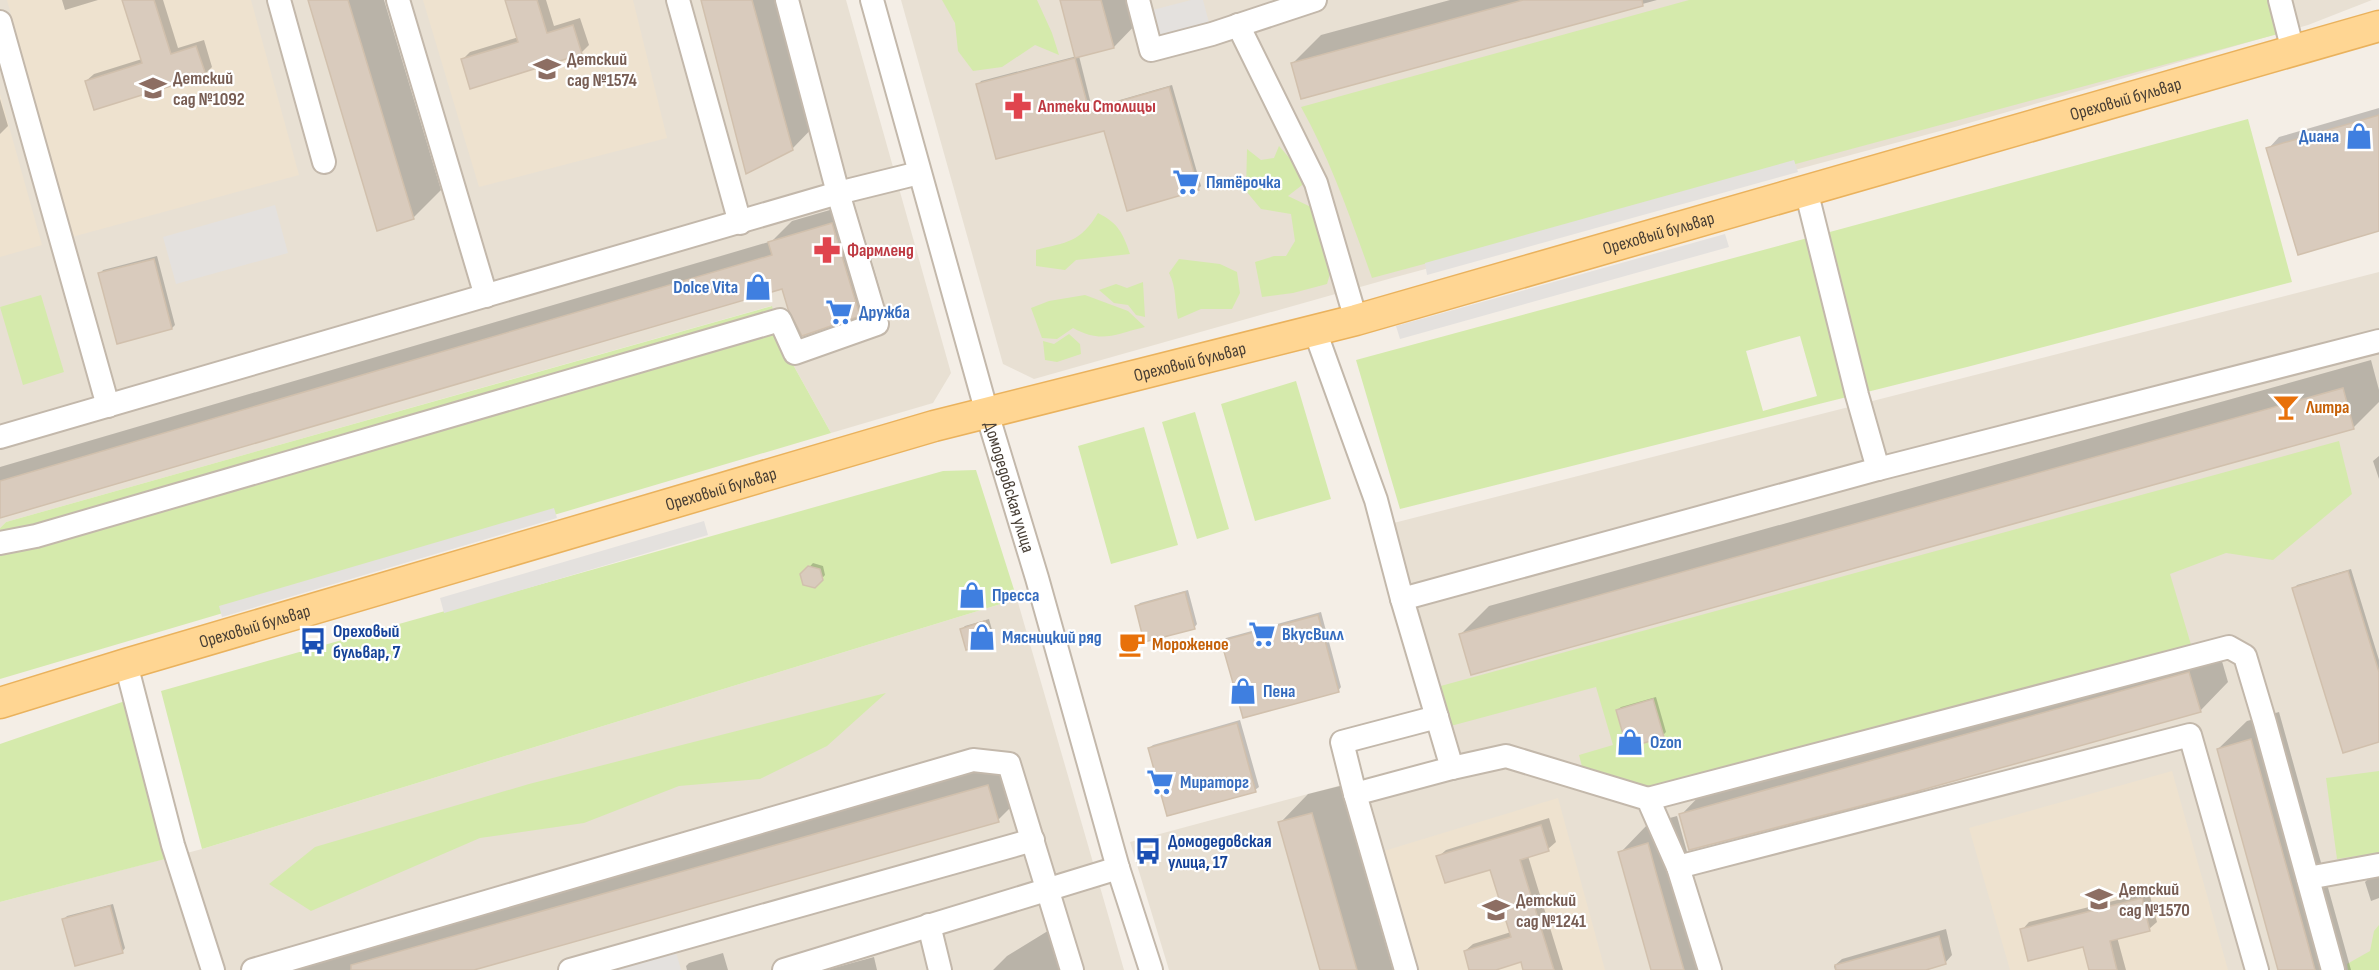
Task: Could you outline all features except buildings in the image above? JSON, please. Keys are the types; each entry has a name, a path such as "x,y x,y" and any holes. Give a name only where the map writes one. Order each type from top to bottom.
{"main road":[{"name":"Ореховый бульвар","path":"0,703 987,412 1356,320 2379,26"}],"street":[{"path":"279,0 324,162"},
{"path":"398,0 486,296"},
{"path":"678,0 740,224"},
{"path":"0,543 36,536 780,320 795,353 877,324 838,193 786,0"},
{"name":"Домодедовская улица","path":"872,0 919,173 1037,578 1118,868 1151,970"},
{"path":"1138,0 1152,50 1314,0"},
{"path":"2280,0 2294,51"},
{"path":"0,22 108,406"},
{"path":"1238,25 1316,183 1356,320"},
{"path":"0,437 740,224 838,193 919,173"},
{"path":"1806,190 1857,395 1878,469"},
{"path":"1316,331 1376,500 1402,599 1452,768"},
{"path":"1402,599 1878,469 2379,341"},
{"path":"1355,794 1506,756 1648,799 2229,647 2245,656 2333,970"},
{"path":"126,664 173,845 213,970"},
{"path":"1406,970 1342,742 1437,717"},
{"path":"1678,867 2190,735 2257,970"},
{"path":"253,970 973,760 1009,764 1072,970"},
{"path":"1648,799 1678,867 1710,970"},
{"path":"570,970 1032,840"},
{"path":"2308,878 2379,865"},
{"path":"784,970 1118,868"},
{"path":"928,925 940,970"}],"shaded area":[{"path":"0,0 846,0 951,373 933,403 831,433 781,343 771,306 6,522 0,528"},
{"name":"Детский сад №1092","path":"7,0 251,0 299,175 72,237"},
{"name":"Детский сад №1574","path":"423,0 633,0 667,138 479,187"},
{"path":"901,0 2372,0 2308,25 1955,127 1392,278 1034,379 1003,364"},
{"path":"1191,0 1203,0 1212,34 1151,50 1141,13"},
{"path":"0,94 42,245 0,257"},
{"path":"1794,160 1798,172 1427,275 1425,263"},
{"path":"275,205 288,253 176,284 163,237"},
{"path":"1725,234 1729,247 1400,339 1396,326"},
{"path":"2379,272 2379,970 1169,970 1130,842 1442,758 1374,528"},
{"path":"554,508 557,518 222,617 219,606"},
{"path":"704,521 708,535 444,613 440,598"},
{"path":"1017,599 1124,970 0,970 0,902 202,849"},
{"name":"Детский сад №1570","path":"2172,771 2228,970 2010,970 1969,828"},
{"name":"Детский сад №1241","path":"1558,798 1605,970 1420,970 1384,851"},
{"path":"673,941 681,970 613,970 610,959"}],"green space":[{"path":"942,0 1037,0 1059,55 1035,45 1002,67 973,71 958,51 955,23"},
{"path":"1689,0 2270,0 2278,34 1372,278 1331,169 1301,107"},
{"path":"2248,119 2292,282 1967,367 1400,509 1356,360","holes":["1800,336 1817,396 1763,411 1746,351"]},
{"path":"1279,146 1299,169 1306,182 1288,196 1311,207 1333,264 1327,284 1293,293 1262,297 1255,262 1274,256 1286,256 1295,241 1291,214 1261,209 1246,191 1247,149 1261,160 1274,158"},
{"path":"1098,213 1119,229 1130,254 1076,260 1065,270 1036,266 1036,250 1064,243 1079,236"},
{"path":"1179,259 1220,264 1237,272 1240,293 1232,309 1201,309 1178,319 1169,273"},
{"path":"1143,282 1145,317 1136,315 1128,305 1114,303 1099,290 1116,284 1127,288"},
{"path":"41,295 64,372 23,385 0,307"},
{"path":"1085,295 1128,311 1145,327 1101,337 1073,328 1057,339 1042,338 1031,308 1049,301"},
{"path":"772,306 781,343 831,433 0,679 0,528 6,522"},
{"path":"1069,334 1080,344 1081,354 1057,362 1045,360 1043,341 1054,344"},
{"path":"1296,381 1331,499 1255,521 1221,404"},
{"path":"1195,412 1229,529 1197,539 1162,422"},
{"path":"1144,427 1178,545 1111,564 1078,446"},
{"path":"2339,441 2352,494 2273,560 2226,553 2170,574 2192,648 1648,792 1584,774 1579,755 1613,745 1596,687 1447,727 1437,687"},
{"path":"976,470 1017,599 202,849 161,691 943,471"},
{"path":"886,693 827,746 760,779 679,786 584,823 480,838 311,911 269,884 315,847 529,784"},
{"path":"125,701 165,859 0,902 0,744"},
{"path":"2379,771 2379,853 2337,859 2326,778"},
{"path":"2379,925 2379,970 2348,970 2347,964 2370,951 2374,931"}],"place":[{"name":"Детский сад №1574","path":"547,69"},
{"name":"Детский сад №1092","path":"153,88"},
{"name":"Аптеки Столицы","path":"1018,106"},
{"name":"Диана","path":"2359,136"},
{"name":"Пятёрочка","path":"1186,182"},
{"name":"Фармленд","path":"827,250"},
{"name":"Dolce Vita","path":"758,287"},
{"name":"Дружба","path":"839,312"},
{"name":"Литра","path":"2286,407"},
{"name":"Пресса","path":"972,595"},
{"name":"ВкусВилл","path":"1262,634"},
{"name":"Мясницкий ряд","path":"982,637"},
{"name":"Ореховый бульвар, 7","path":"313,641"},
{"name":"Мороженое","path":"1132,644"},
{"name":"Пена","path":"1243,691"},
{"name":"Ozon","path":"1630,742"},
{"name":"Мираторг","path":"1160,782"},
{"name":"Домодедовская улица, 17","path":"1148,851"},
{"name":"Детский сад №1570","path":"2099,899"},
{"name":"Детский сад №1241","path":"1496,910"}]}
